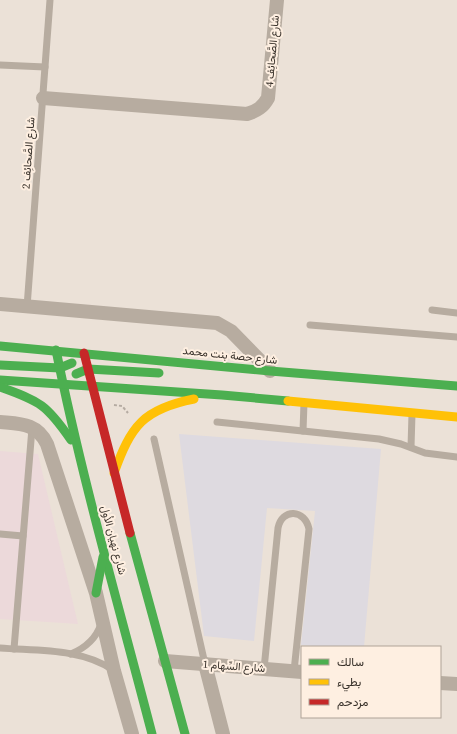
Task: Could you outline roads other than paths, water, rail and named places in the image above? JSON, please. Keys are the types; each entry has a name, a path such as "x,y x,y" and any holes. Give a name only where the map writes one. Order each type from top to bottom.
{"main road":[{"name":"شارع حصة بنت محمد","path":"0,346 270,371 457,386"},
{"name":"شارع نهيان الأول","path":"56,350 78,449 152,734"},
{"path":"0,365 60,368 74,363 84,353"},
{"name":"شارع نهيان الأول","path":"84,353 114,474 185,734"},
{"path":"63,384 74,374 88,369 171,374"},
{"path":"225,376 239,376 270,371"},
{"path":"0,380 222,395 457,416"},
{"path":"0,387 31,398 48,409 78,449"},
{"path":"114,474 122,450 132,432 146,416 164,406 185,400 222,395"},
{"path":"96,593 104,551"}],"street":[{"name":"شارع الصَّحائِف 4","path":"43,98 247,114 260,109 268,98 277,0"},
{"path":"0,304 217,324 231,331 270,371"},
{"path":"0,422 32,428 40,434 47,444 96,593 114,671 132,734"},
{"name":"شارع السِّهام 1","path":"165,661 298,671"},
{"path":"205,664 223,734"},
{"path":"441,683 457,684"}],"lane":[{"name":"شارع الصَّحائِف 2","path":"27,307 50,0"},
{"path":"0,65 45,67"},
{"path":"432,310 457,313"},
{"path":"310,325 457,336"},
{"path":"303,431 304,403"},
{"path":"411,447 412,412"},
{"path":"217,422 379,439 433,454 457,457"},
{"path":"14,649 32,428"},
{"path":"154,439 205,664"},
{"path":"264,669 278,528 282,519 289,514 294,514 306,520 309,528 298,671"},
{"path":"0,534 23,536"},
{"path":"71,654 91,641 96,635 102,620"},
{"path":"0,648 71,654 90,658 114,671"}]}
